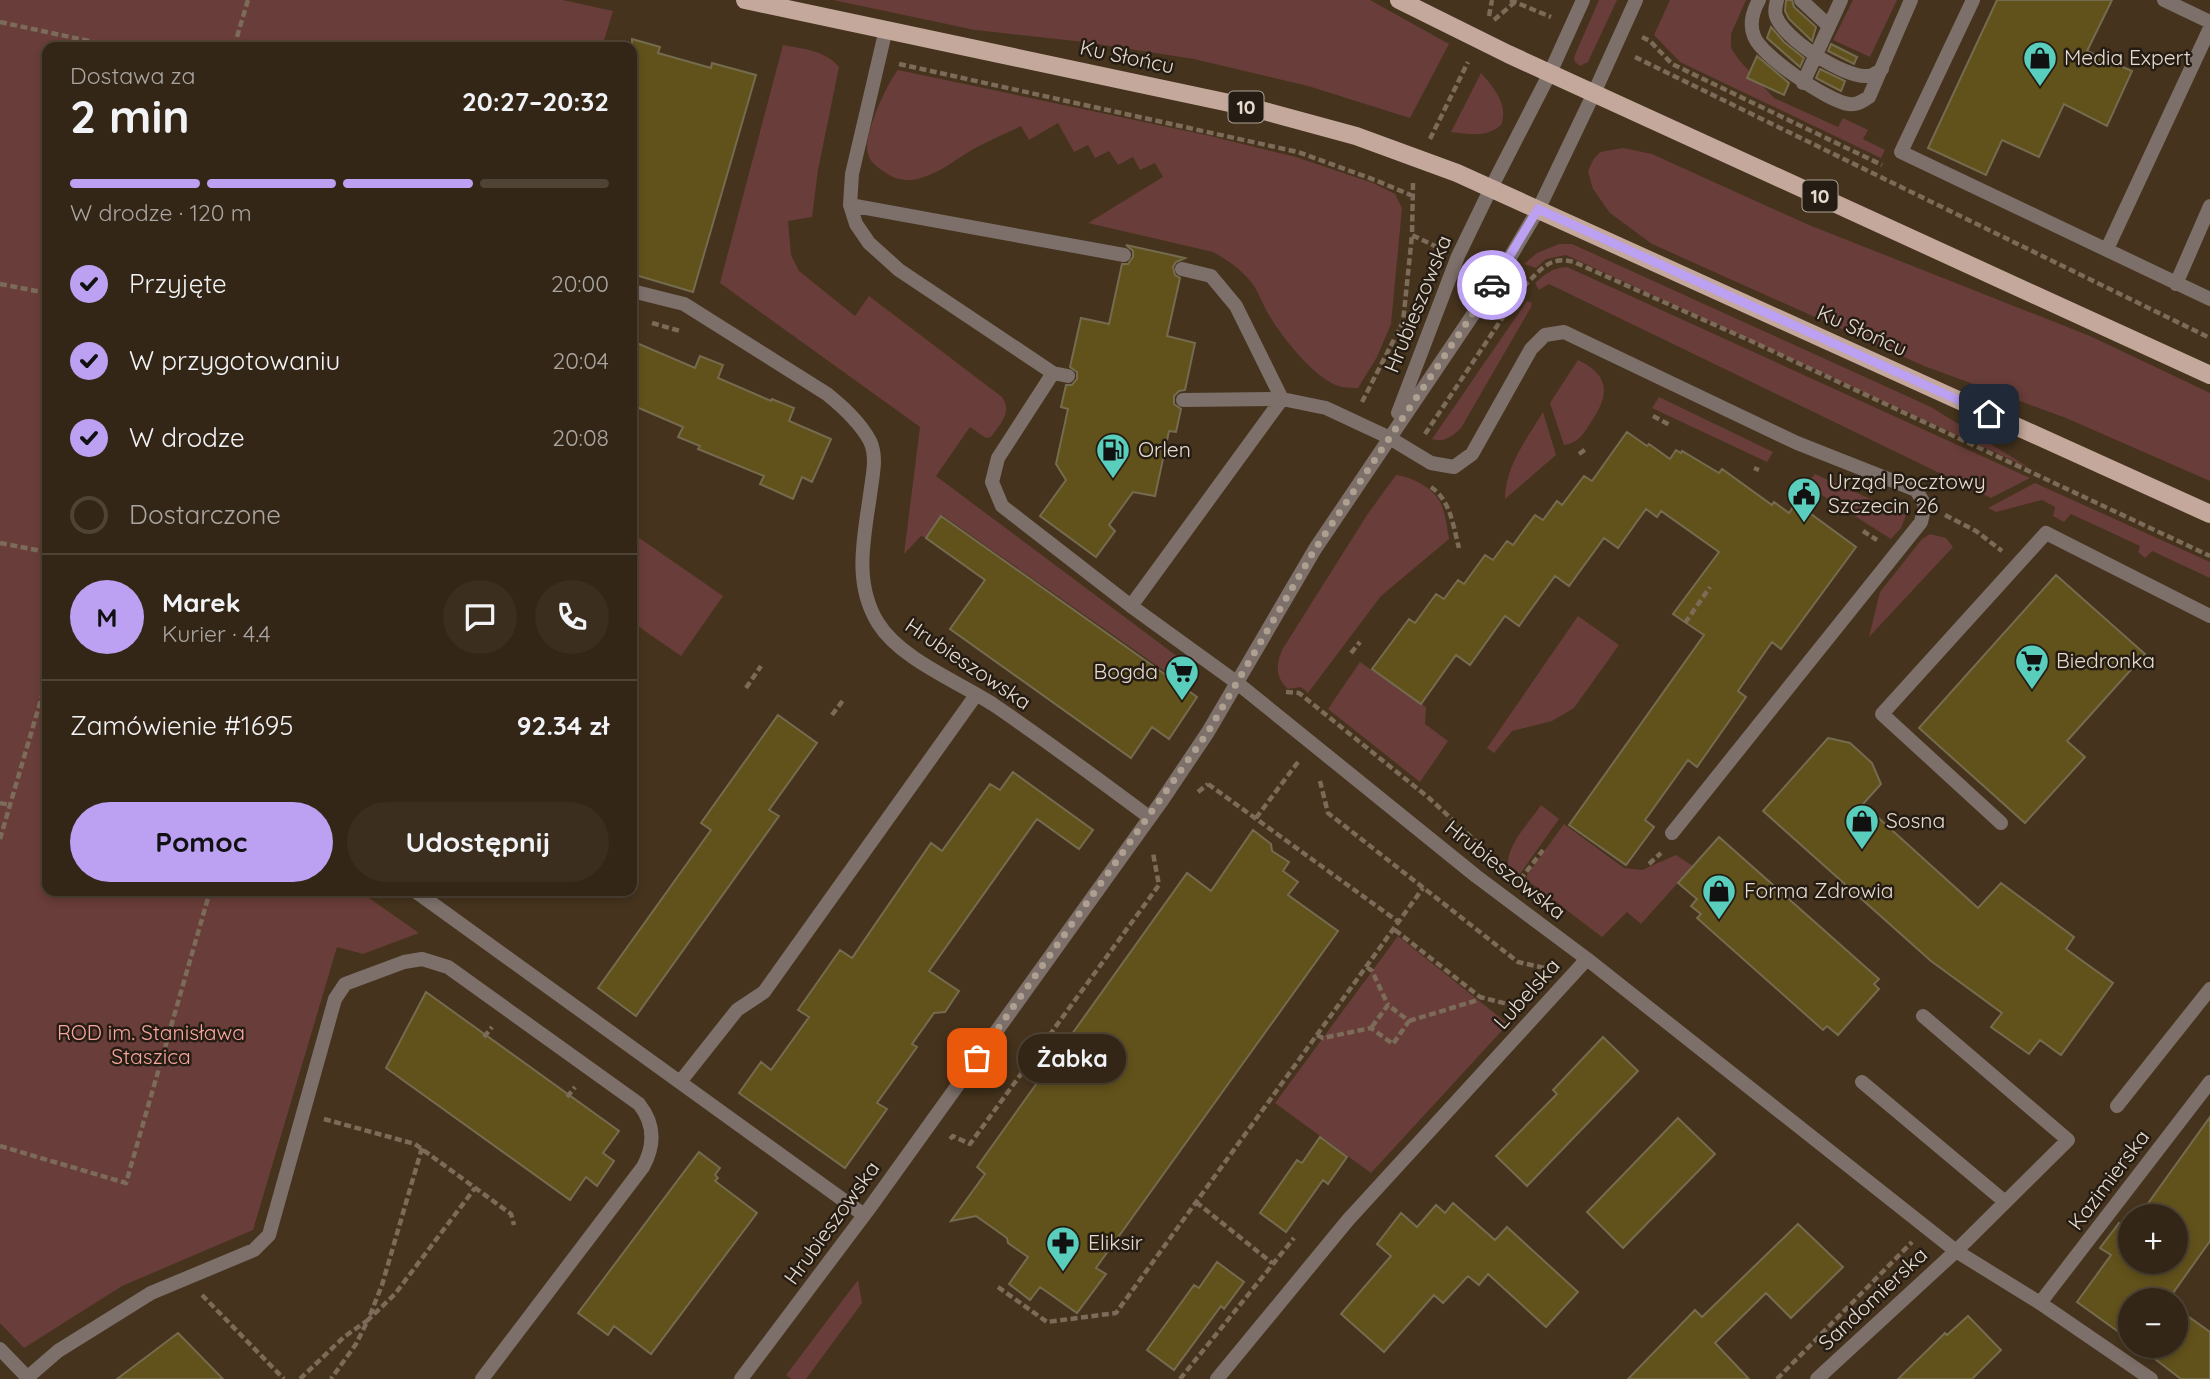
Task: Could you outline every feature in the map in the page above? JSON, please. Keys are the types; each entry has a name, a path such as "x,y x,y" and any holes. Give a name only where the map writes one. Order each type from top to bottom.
{"main road":[{"name":"Ku Słońcu","path":"745,0 1307,121 1407,153 1538,209 2210,514"},
{"name":"10","path":"1399,0 1550,73 2210,375"}],"street":[{"path":"1491,188 1550,73 1583,0"},
{"path":"1538,209 1636,0"},
{"path":"1759,0 1753,12 1752,24 1759,46 1803,83 1846,104 1858,104 1869,97 1911,0"},
{"path":"1777,0 1774,14 1780,24 1815,57 1866,77 1882,69"},
{"path":"1801,0 1829,26"},
{"path":"1803,83 1841,0"},
{"path":"1973,0 1901,152 2210,299"},
{"path":"2164,0 2210,22"},
{"path":"2107,249 2210,28"},
{"path":"886,29 852,174 850,205 856,225 869,243 899,270 1061,374 998,457 992,481 1002,506 1131,606 1236,681"},
{"name":"Hrubieszowska","path":"1388,437 1453,270 1491,188"},
{"path":"850,205 1124,255"},
{"name":"Hrubieszowska","path":"741,1379 864,1215 1208,732 1315,549 1499,276 1538,209"},
{"path":"2176,284 2209,213"},
{"path":"1182,269 1211,276 1236,306 1282,399"},
{"name":"Hrubieszowska","path":"637,292 684,304 827,394 847,411 871,444 874,465 861,572 866,599 878,623 893,641 1069,757 1150,817"},
{"path":"1183,400 1282,399 1326,408 1388,437 1431,463 1454,467 1472,454 1531,349 1545,335 1564,332 1797,443 1916,490 1925,505 1921,522 1670,840"},
{"path":"1131,606 1282,399"},
{"path":"2167,495 2210,522"},
{"name":"Ku Słońcu","path":"2167,495 2210,504"},
{"path":"2001,823 1882,713 2046,533 2210,616"},
{"name":"Hrubieszowska","path":"1236,681 1476,876 1587,959"},
{"path":"680,1082 737,1010 764,992 976,695"},
{"path":"422,896 864,1215"},
{"path":"0,1349 29,1378 58,1351 139,1300 254,1250 269,1235 335,999 345,984 366,974 422,959 439,962 448,967 639,1104 648,1115 652,1127 650,1155 643,1167 482,1379"},
{"name":"Lubelska","path":"1217,1379 1348,1220 1587,959 1956,1251"},
{"path":"2117,1105 2210,989"},
{"name":"Sandomierska","path":"1817,1379 1956,1251 2068,1140 1923,1016"},
{"path":"1862,1082 2004,1201"},
{"name":"Kazimierska","path":"2040,1303 2210,1082"},
{"path":"1956,1251 2040,1303 2151,1379"}],"path":[{"path":"235,42 248,0"},
{"path":"1492,0 1488,26 1513,1 1555,19"},
{"path":"0,22 94,42"},
{"path":"1640,36 1650,41 1672,64"},
{"path":"878,59 1298,152 1413,196"},
{"path":"1435,128 1469,60"},
{"path":"1643,60 2210,338"},
{"path":"1353,420 1403,321 1412,234 1413,177"},
{"path":"1412,234 1448,252"},
{"path":"1524,287 1549,263 1561,259 1574,262 1751,341 2210,556"},
{"path":"0,284 42,292"},
{"path":"1653,416 1670,425"},
{"path":"1578,454 1586,449"},
{"path":"1426,484 1437,491 1449,510 1459,548"},
{"path":"1925,505 1976,531 2018,564"},
{"path":"1863,531 1872,536"},
{"path":"0,543 42,551"},
{"path":"1685,623 1710,587"},
{"path":"1352,653 1360,642"},
{"path":"746,688 761,666"},
{"path":"1281,691 1299,693 1429,798 1491,856"},
{"path":"0,839 42,696"},
{"path":"832,715 844,699"},
{"path":"1256,818 1301,759"},
{"path":"1189,800 1208,784 1399,923"},
{"path":"0,803 10,805"},
{"path":"1649,864 1670,840"},
{"path":"945,1147 953,1136 970,1144 1159,885 1152,846"},
{"path":"1510,873 1520,881 1543,850"},
{"path":"998,1287 1047,1322 1116,1314 1423,888"},
{"path":"0,1146 126,1183 209,896"},
{"path":"1395,929 1480,997 1522,1008 1534,1018"},
{"path":"1367,967 1373,971 1388,1005 1409,1021"},
{"path":"1371,1028 1393,1044 1409,1021 1478,1000 1480,997"},
{"path":"1317,1035 1323,1038 1371,1028 1388,1005"},
{"path":"303,1112 422,1148 511,1214 514,1225"},
{"path":"331,1379 356,1344 382,1285 422,1148"},
{"path":"300,1379 394,1294 475,1188"},
{"path":"1196,1202 1272,1263"},
{"path":"1777,1379 1926,1228"},
{"path":"1180,1379 1294,1238"},
{"path":"186,1278 284,1379"}],"green space":[{"name":"ROD im. Stanisława Staszica","path":"0,0 563,0 613,11 604,42 42,42 42,896 366,896 419,933 363,954 337,947 253,1230 122,1286 24,1348 0,1323"},
{"path":"833,0 1370,0 1449,44 1410,118 1308,86 1194,59 1084,42 975,30"},
{"path":"1599,0 1617,0 1588,62 1580,66 1574,57"},
{"path":"1670,0 1746,0 1731,34 1731,48 1739,60 1774,98 1838,127 1843,118 1868,130 1863,139 1885,150 1881,158 1680,62 1654,35"},
{"path":"1853,0 1897,0 1870,57 1833,40"},
{"path":"783,45 820,54 839,67 818,170 812,217 788,221 791,255 799,271 855,316 869,296 1002,397 1006,413 991,437 986,438 970,427 936,476 1186,663 1189,670 1183,684 942,515 926,538 921,536 904,554 920,427 720,283"},
{"path":"898,70 1206,135 1296,157 1373,183 1395,194 1402,208 1391,324 1377,357 1358,388 1336,385 1317,373 1275,324 1251,282 1238,268 1223,258 1213,252 1088,223 1163,177 1155,163 1140,170 1133,157 1118,165 1109,151 1095,158 1088,145 1074,152 1058,123 1029,140 1021,126 921,178 902,180 883,171 869,157 867,146 882,98"},
{"path":"1481,73 1502,104 1501,125 1484,133 1451,132"},
{"path":"1623,148 1652,154 1809,225 2090,336 2210,393 2210,481 2066,418 1924,366 1652,244 1610,213 1593,189 1588,171 1593,160 1600,152"},
{"path":"1559,244 1572,244 1931,407 2031,469 1566,255 1546,259 1536,268 1524,264 1537,253"},
{"path":"1567,267 2030,478 1991,498 1549,284 1539,290 1535,283 1543,276"},
{"path":"1527,301 1532,303 1531,307 1461,428 1448,438 1432,439"},
{"path":"1578,360 1596,372 1604,386 1604,394 1597,412 1583,434 1574,442 1564,445 1550,403"},
{"path":"1659,397 1773,452 1767,462 1652,408"},
{"path":"1543,412 1556,455 1505,499 1513,464"},
{"path":"1815,474 1906,515 1901,528 1891,539 1806,485"},
{"path":"1396,475 1410,478 1435,494 1443,510 1449,539 1381,596 1308,693 1301,687 1288,689 1278,671 1282,650 1367,515"},
{"path":"2035,483 2210,562 2210,578 2152,551 2145,558 2138,552 2140,546 2071,514 2064,522 2053,516 2055,507 2042,500 1996,512 1988,508"},
{"path":"1930,534 1946,538 1953,547 1869,637 1880,592 1922,539"},
{"path":"637,536 723,596 681,656 637,625"},
{"path":"1578,616 1619,645 1574,708 1552,721 1512,731 1494,753 1487,748"},
{"path":"1360,662 1426,707 1425,724 1448,741 1420,782 1328,709"},
{"path":"1541,805 1559,819 1520,874 1508,867 1508,859 1519,834"},
{"path":"1564,824 1624,868 1642,870 1676,855 1693,866 1641,924 1627,912 1602,937 1527,880 1527,875"},
{"path":"1398,936 1508,1024 1371,1173 1275,1103"},
{"path":"858,1280 862,1303 806,1379 791,1379 786,1375"}],"building":[{"path":"1786,0 1792,0 1794,7 1816,27 1812,41 1789,19 1785,11"},
{"name":"Media Expert","path":"1997,0 2112,0 2087,51 2132,71 2107,126 2064,104 2039,157 2002,140 1986,175 1928,148"},
{"path":"1771,27 1804,58 1800,67 1767,38"},
{"path":"632,39 660,47 658,53 711,68 712,63 756,75 693,292 637,275 637,42 632,42"},
{"path":"1831,44 1857,57 1854,64 1828,51"},
{"path":"1757,56 1789,83 1784,95 1747,78"},
{"path":"1820,69 1845,81 1841,91 1816,78"},
{"path":"1126,245 1185,258 1176,262 1173,267 1175,275 1180,278 1167,336 1195,343 1185,390 1174,396 1174,404 1181,409 1176,432 1169,431 1155,496 1133,492 1109,525 1115,531 1096,557 1040,516 1066,480 1056,464 1068,409 1061,407 1066,385 1072,385 1077,379 1077,372 1070,367 1081,318 1109,324 1122,264 1128,264 1133,257 1133,251"},
{"path":"637,343 695,368 700,356 723,365 718,378 794,408 789,421 831,439 812,482 802,477 793,499 760,484 764,476 698,449 700,446 678,437 683,427 637,407"},
{"path":"1627,432 1670,459 1676,450 1681,453 1682,451 1719,473 1722,469 1772,505 1774,502 1789,513 1796,503 1856,547 1781,649 1772,642 1738,691 1746,697 1697,767 1688,760 1645,820 1654,827 1626,865 1569,825 1704,635 1673,614 1719,552 1661,511 1657,517 1646,509 1618,548 1604,538 1569,586 1555,576 1519,626 1505,616 1470,665 1456,655 1421,704 1372,669 1409,619 1415,623 1436,594 1444,599 1458,580 1464,584 1485,555 1493,560 1507,541 1513,545 1535,515 1543,520 1557,501 1562,505 1584,476 1592,481"},
{"path":"941,516 1197,697 1169,739 1152,727 1131,758 950,629 985,580 926,538"},
{"name":"Biedronka","path":"2056,575 2145,654 2067,741 2085,757 2025,823 1919,728"},
{"path":"778,715 817,743 769,810 779,816 636,1016 598,988 711,830 701,823"},
{"path":"1828,738 1850,743 1872,763 1881,784 1863,804 1978,908 2001,883 2074,937 2066,949 2113,983 2061,1055 2040,1040 2029,1054 1991,1027 2002,1013 1931,961 1763,811"},
{"path":"1013,772 1093,830 1079,849 1037,819 929,971 959,991 945,1012 934,1013 912,1044 917,1047 877,1103 887,1109 845,1168 739,1093 761,1062 771,1070 809,1017 798,1010 840,950 852,958 931,843 942,851 990,784 1000,790"},
{"path":"1253,830 1271,844 1272,851 1289,862 1283,871 1298,882 1288,895 1338,931 1096,1268 1106,1274 1077,1313 1040,1287 1030,1300 1009,1284 1028,1257 976,1216 951,1221 985,1174 977,1167 1187,873 1211,891"},
{"path":"1719,837 1879,979 1874,984 1879,989 1838,1035 1827,1026 1823,1030 1697,918 1701,914 1691,906 1697,899 1678,883"},
{"path":"426,992 619,1131 603,1153 614,1161 597,1186 586,1177 570,1200 386,1068"},
{"path":"1603,1037 1638,1071 1527,1186 1496,1156 1557,1094 1553,1090"},
{"path":"2210,1117 2210,1241 2188,1272 2188,1204 2148,1204"},
{"path":"1678,1118 1715,1154 1623,1248 1587,1212"},
{"path":"1320,1137 1347,1157 1328,1184 1323,1180 1286,1232 1260,1213 1297,1160 1302,1163"},
{"path":"699,1152 720,1168 715,1175 718,1178 715,1181 757,1213 651,1354 614,1326 608,1335 578,1313"},
{"path":"1453,1203 1495,1240 1507,1227 1578,1292 1546,1327 1488,1274 1479,1285 1468,1276 1443,1303 1434,1295 1384,1352 1341,1314 1391,1256 1377,1244 1401,1213 1417,1227 1436,1205 1445,1213"},
{"path":"1798,1224 1843,1267 1791,1318 1766,1293 1715,1343 1749,1379 1628,1379 1695,1310 1702,1317"},
{"path":"2118,1224 2118,1274 2187,1274 2177,1288 2118,1288 2118,1331 2077,1302 2111,1255 2100,1248"},
{"path":"1217,1262 1244,1282 1224,1309 1221,1306 1174,1370 1147,1350 1194,1285 1199,1288"},
{"path":"1968,1316 2001,1350 1972,1379 1898,1379 1945,1333 1947,1335"},
{"path":"2188,1316 2210,1332 2210,1379 2181,1379 2154,1358 2188,1358"},
{"path":"178,1333 223,1379 117,1379"}],"way so far":[{"path":"977,1058 1161,802 1208,732 1315,549 1492,285"}],"place":[{"name":"Media Expert","path":"2040,88"},
{"name":"Orlen","path":"1113,480"},
{"name":"Urząd Pocztowy Szczecin 26","path":"1804,524"},
{"name":"Biedronka","path":"2032,691"},
{"name":"Bogda","path":"1182,702"},
{"name":"Sosna","path":"1862,851"},
{"name":"Forma Zdrowia","path":"1719,921"},
{"name":"Żabka","path":"977,1058"},
{"name":"Eliksir","path":"1063,1273"}],"route":[{"path":"1492,285 1538,209 1989,414"}]}
